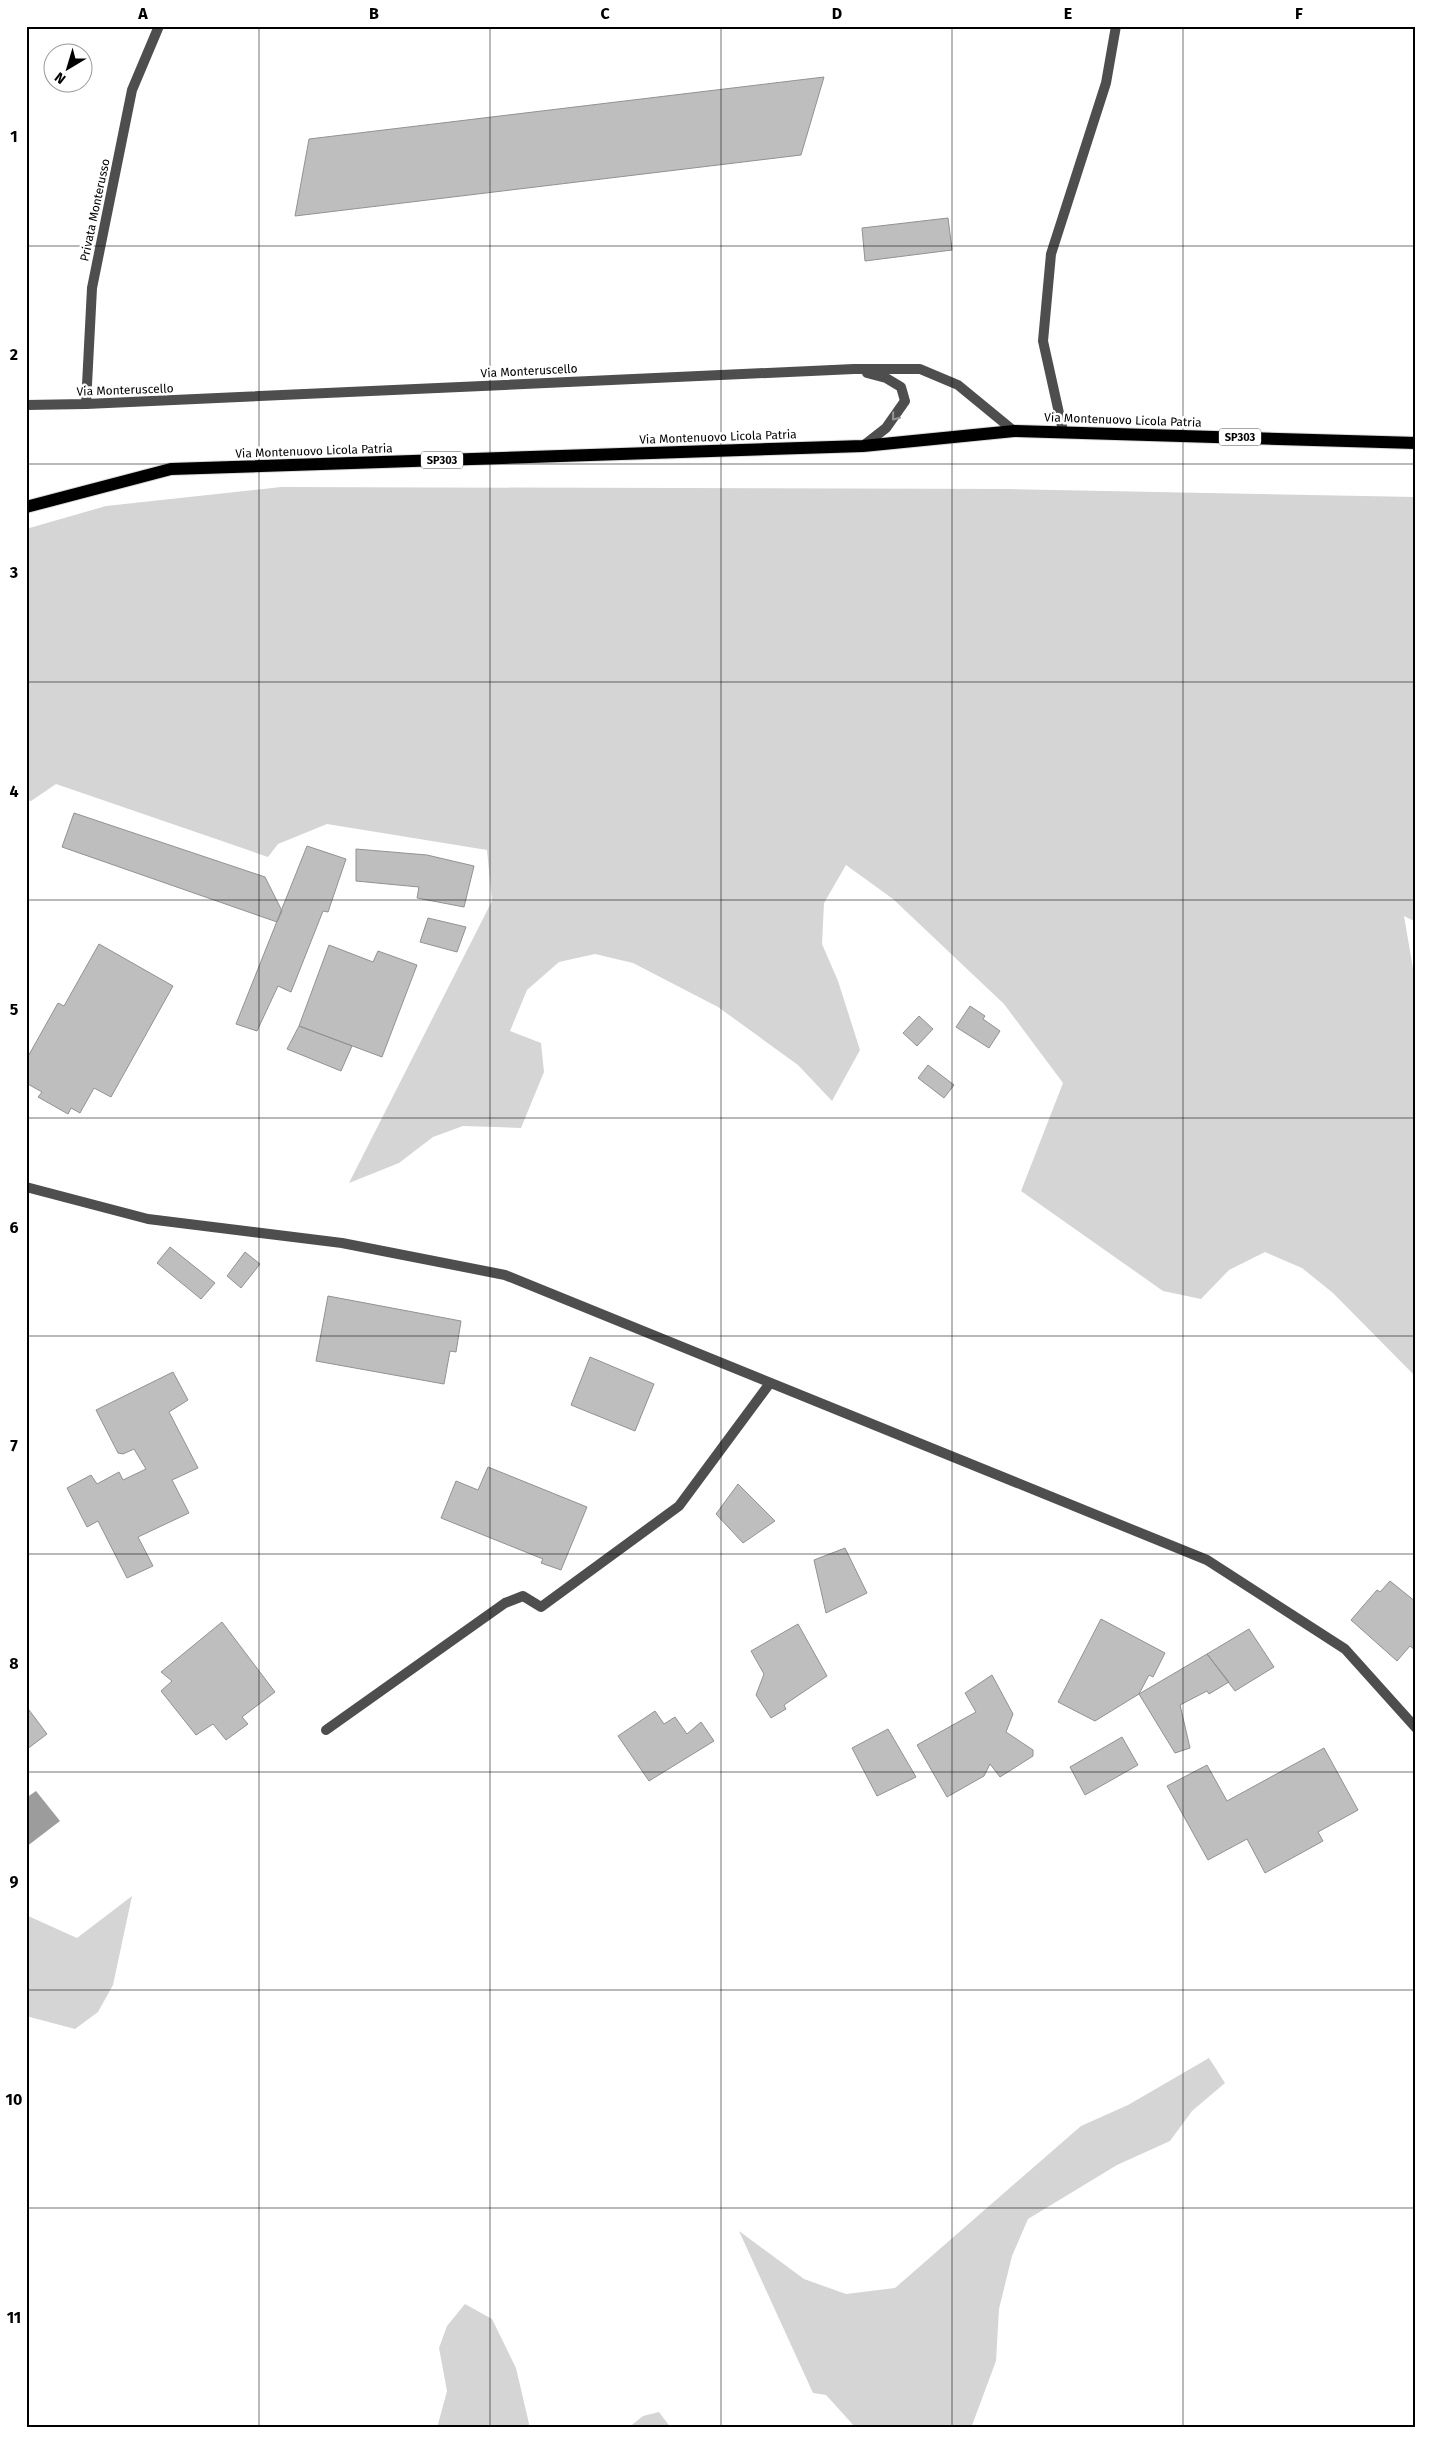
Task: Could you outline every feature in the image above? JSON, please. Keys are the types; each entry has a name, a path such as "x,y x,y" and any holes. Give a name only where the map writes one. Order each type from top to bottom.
{"main road":[{"name":"Via Montenuovo Licola Patria","path":"26,507 171,469 863,446 1014,431 1063,431 1416,444"}],"street":[{"name":"Privata Monterusso","path":"86,404 92,288 132,90 160,26"},
{"path":"1063,431 1043,341 1051,254 1106,83 1116,26"},
{"name":"Via Monteruscello","path":"26,405 86,404 854,369 920,369 958,385 1014,431"},
{"path":"854,369 886,378 901,387 905,401 886,428 863,446"},
{"path":"26,1187 148,1219 342,1243 506,1275 1207,1560 1345,1649 1416,1728"},
{"path":"326,1730 504,1604 523,1596 541,1607 679,1506 770,1383"}],"shaded area":[{"path":"281,487 1008,489 1416,497 1416,922 1404,916 1416,986 1416,1377 1333,1293 1302,1268 1265,1252 1229,1270 1201,1299 1163,1291 1021,1191 1063,1083 1004,1004 893,899 846,865 824,903 822,944 838,981 860,1050 832,1101 798,1065 718,1007 633,963 595,954 559,962 527,990 510,1031 541,1043 544,1072 521,1128 463,1126 433,1137 399,1163 349,1183 492,901 487,850 327,824 278,844 268,857 56,784 31,801 26,800 26,529 106,506"},
{"path":"36,1791 60,1821 26,1847 26,1798"},
{"path":"132,1896 113,1985 98,2012 75,2029 26,2016 26,1915 77,1938"},
{"path":"1209,2058 1225,2083 1192,2111 1170,2141 1117,2165 1028,2219 1012,2256 999,2309 996,2361 971,2428 856,2428 826,2395 813,2393 739,2231 804,2279 846,2294 895,2288 1081,2126 1128,2105"},
{"path":"465,2304 492,2319 516,2368 530,2428 437,2428 447,2391 439,2348 447,2326"},
{"path":"659,2412 671,2428 628,2428 643,2416"}],"building":[{"path":"824,77 801,155 295,216 309,139"},
{"path":"948,218 952,250 865,261 862,228"},
{"path":"74,813 265,877 282,911 277,922 62,847"},
{"path":"307,846 346,859 328,912 323,911 291,992 278,986 257,1031 236,1024"},
{"path":"356,849 427,855 474,866 464,907 417,898 419,887 356,881"},
{"path":"428,918 466,927 457,952 420,942"},
{"path":"99,944 173,986 111,1097 94,1088 80,1113 71,1108 68,1114 38,1097 42,1092 26,1083 26,1060 58,1003 64,1006"},
{"path":"329,945 373,962 378,951 417,965 382,1057 299,1026"},
{"path":"970,1006 985,1016 983,1019 1000,1031 989,1048 956,1027"},
{"path":"919,1016 933,1029 917,1046 903,1033"},
{"path":"299,1026 352,1046 341,1071 287,1049"},
{"path":"928,1065 954,1085 944,1098 918,1078"},
{"path":"170,1247 215,1283 201,1299 157,1263"},
{"path":"245,1252 260,1264 241,1288 227,1276"},
{"path":"328,1296 461,1321 456,1352 450,1351 444,1384 316,1361"},
{"path":"590,1357 654,1384 635,1431 571,1405"},
{"path":"173,1372 188,1400 169,1412 198,1468 172,1480 189,1513 138,1537 153,1566 127,1578 98,1521 87,1527 67,1488 91,1475 97,1484 119,1472 123,1480 146,1469 134,1449 123,1454 118,1453 96,1410"},
{"path":"488,1467 587,1507 561,1570 541,1563 543,1559 441,1518 456,1481 478,1490"},
{"path":"738,1484 775,1521 743,1543 716,1514"},
{"path":"845,1548 867,1593 826,1613 814,1560"},
{"path":"1390,1581 1416,1602 1416,1651 1410,1646 1397,1661 1351,1620 1377,1590 1380,1592"},
{"path":"1101,1619 1165,1653 1153,1677 1149,1675 1139,1694 1095,1721 1058,1702"},
{"path":"222,1622 275,1692 242,1717 248,1724 226,1740 213,1724 196,1735 161,1691 172,1681 161,1672"},
{"path":"798,1624 827,1676 784,1705 786,1709 771,1718 756,1695 764,1674 751,1651"},
{"path":"1249,1629 1274,1667 1235,1691 1207,1654"},
{"path":"1207,1654 1229,1682 1209,1694 1207,1691 1180,1705 1190,1748 1175,1753 1139,1694"},
{"path":"992,1675 1013,1714 1006,1732 1033,1750 1033,1756 1000,1777 990,1764 984,1776 947,1797 917,1745 976,1712 965,1693"},
{"path":"26,1706 47,1734 26,1750"},
{"path":"655,1711 664,1724 675,1717 687,1734 701,1722 714,1741 649,1781 618,1736"},
{"path":"888,1729 916,1777 877,1796 852,1748"},
{"path":"1122,1737 1138,1765 1085,1795 1070,1767"},
{"path":"1324,1748 1358,1810 1318,1832 1323,1841 1265,1873 1247,1839 1208,1860 1167,1786 1207,1765 1227,1801"}]}
